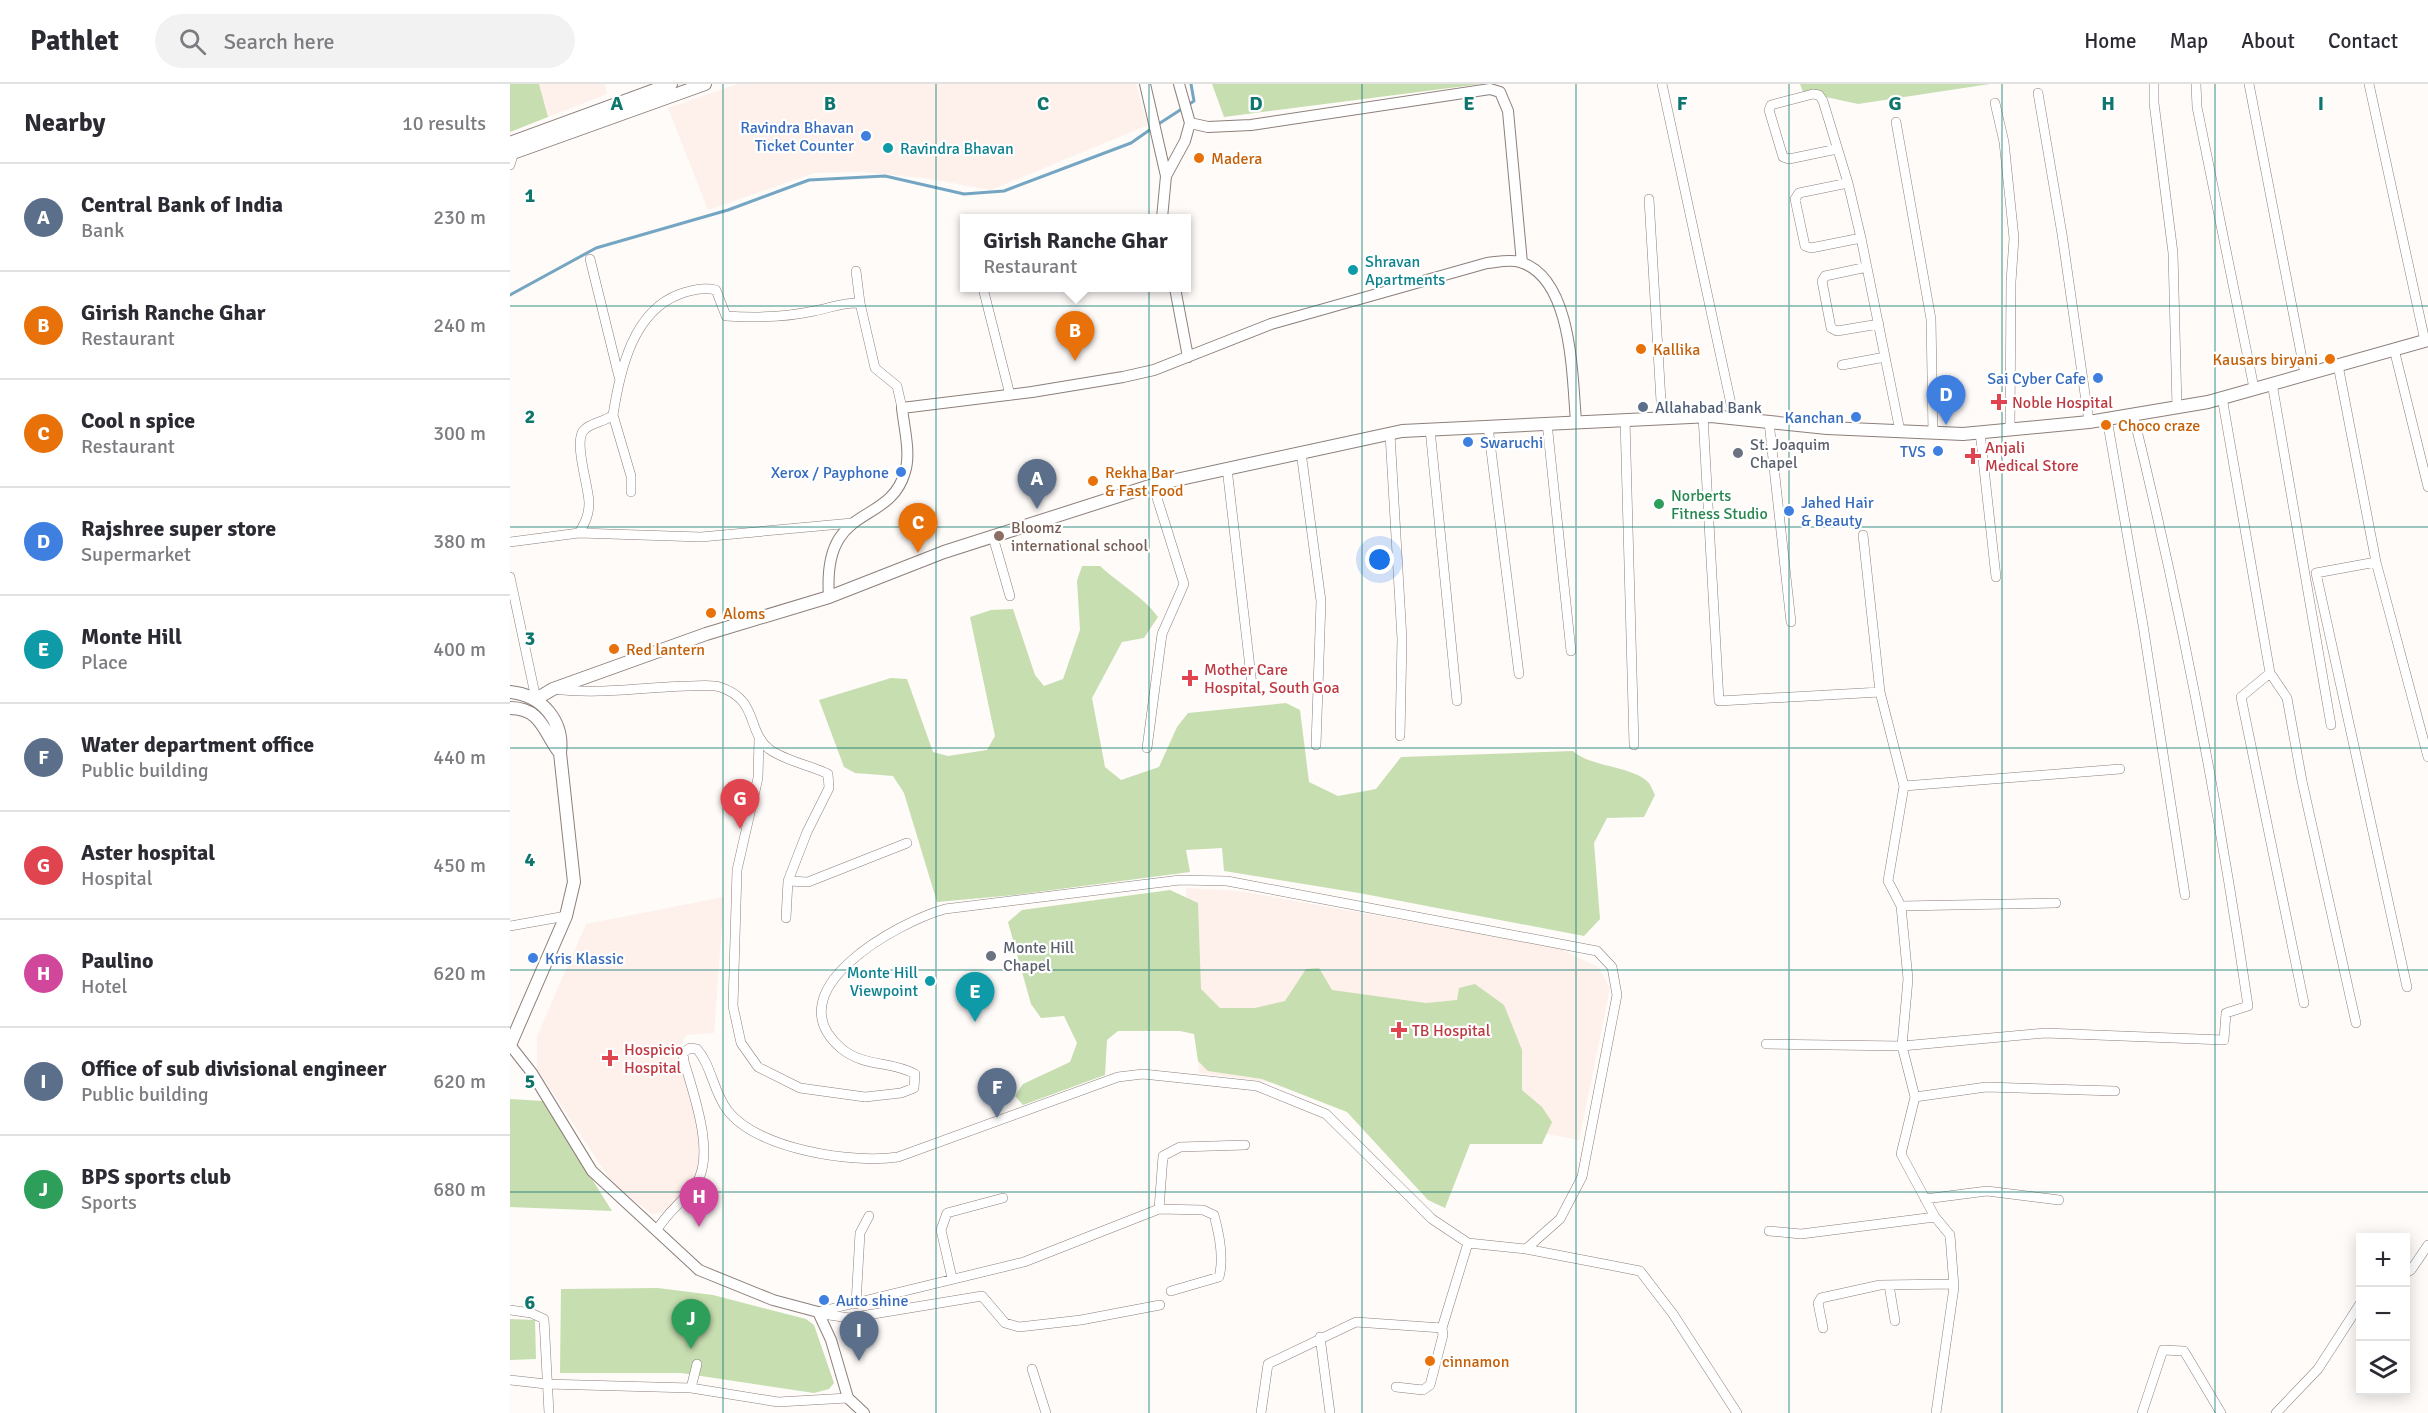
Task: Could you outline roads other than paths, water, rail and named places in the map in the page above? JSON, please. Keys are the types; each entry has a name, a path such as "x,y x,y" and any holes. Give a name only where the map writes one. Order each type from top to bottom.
{"main road":[{"path":"511,150 671,84"},
{"path":"511,150 705,84"},
{"path":"536,699 553,689 706,633 829,597 944,552 1153,485 1390,434 1430,429 1703,416 1933,433 1980,432 2089,422 2222,398 2427,340"},
{"path":"510,693 536,699 555,720 561,741 560,753 574,882 566,916 510,1045"},
{"path":"510,708 525,710 542,721 551,742 560,753"}],"street":[{"path":"1145,84 1166,176 1162,214"},
{"path":"1166,176 1185,141 1189,118 1179,84"},
{"path":"1662,84 1734,418"},
{"path":"2154,84 2154,103 2173,253 2177,407"},
{"path":"2196,84 2197,107 2254,388"},
{"path":"2248,84 2305,374"},
{"path":"2369,84 2427,340"},
{"path":"1189,118 1208,127 1251,125 1490,89 1500,92 1508,111 1522,263"},
{"path":"2037,93 2062,234 2089,422"},
{"path":"1836,149 1789,159 1783,157 1769,110 1771,105 1776,102 1819,95 1848,183 1900,431"},
{"path":"1995,103 2004,142 2014,238 2010,282 2010,429"},
{"path":"1896,122 1932,319 1933,433"},
{"path":"510,165 511,150"},
{"path":"1848,183 1799,193 1795,199 1805,246 1811,248 1861,238"},
{"path":"1649,199 1662,418"},
{"path":"590,259 619,377"},
{"path":"902,408 1010,395 1123,377 1188,357 1271,324 1398,286 1487,263 1509,261 1522,263 1546,281 1556,296 1567,342 1576,421"},
{"path":"1867,267 1825,276 1822,281 1831,328 1837,332 1879,324"},
{"path":"829,597 829,569 832,555 843,531 897,489 905,475 908,460 897,386 875,368 860,303 856,272"},
{"path":"631,492 631,476 613,415 619,377 652,309 665,300 705,288 716,290 726,316 784,315 815,311 838,304 860,303"},
{"path":"984,292 1010,395"},
{"path":"1175,292 1188,357"},
{"path":"2394,350 2428,487"},
{"path":"1842,365 1885,357"},
{"path":"2338,365 2376,562 2428,757"},
{"path":"2272,383 2331,724"},
{"path":"2222,398 2270,672 2287,698 2302,781 2356,1023"},
{"path":"1766,1044 1902,1046 2045,1033 2224,1040 2226,1013 2248,1006 2202,734 2160,523 2133,414"},
{"path":"579,533 587,520 589,504 581,462 581,436 584,429 613,415"},
{"path":"1703,416 1719,701 1880,692"},
{"path":"1625,419 1634,745"},
{"path":"2107,419 2143,625 2185,895"},
{"path":"1769,422 1791,622"},
{"path":"1547,423 1571,651"},
{"path":"1488,426 1519,674"},
{"path":"1430,429 1457,701"},
{"path":"1980,432 1996,577"},
{"path":"1390,434 1402,639 1400,736"},
{"path":"1301,452 1321,601 1316,745"},
{"path":"1227,468 1252,685"},
{"path":"1147,748 1162,634 1184,584 1153,485"},
{"path":"510,542 579,533 700,537 852,523"},
{"path":"1863,535 1880,692 1904,786 1888,881 1900,906 1908,979 1902,1046 1915,1097 1900,1154 1935,1217 1950,1235 1954,1284 1936,1413"},
{"path":"993,537 1010,596"},
{"path":"2376,562 2316,573 2407,987"},
{"path":"510,577 536,699"},
{"path":"2270,672 2241,697 2304,1003"},
{"path":"553,689 581,693 622,688 719,686 741,698 752,714 759,739 758,778 737,870 733,1006 741,1043 758,1067 800,1088 865,1097 901,1093 914,1088 915,1074 904,1068 873,1064 855,1057 842,1048 829,1035 822,1017 823,998 834,977 859,954 921,916 945,909 1180,880 1227,881 1597,951 1612,967 1617,995 1582,1177 1560,1219 1526,1249"},
{"path":"759,739 770,750 828,774 829,788 807,832 788,881 786,918"},
{"path":"1904,786 2120,769"},
{"path":"788,881 808,882 907,843"},
{"path":"1900,906 2056,903"},
{"path":"510,926 566,916"},
{"path":"510,1045 531,1073 592,1171 699,1270 774,1300 849,1318 982,1296 1005,1323 1019,1327 1082,1320 1160,1305"},
{"path":"657,1230 664,1217 697,1183 703,1167 705,1149 683,1053 690,1048 697,1049 704,1057 717,1093 730,1113 748,1126 813,1154 845,1159 875,1161 898,1157 1119,1077 1143,1074 1257,1086 1326,1114 1432,1219 1468,1243 1526,1249 1640,1271 1673,1314 1737,1413"},
{"path":"1915,1097 1986,1087 2115,1091"},
{"path":"1159,1209 1163,1156 1180,1147 1245,1145"},
{"path":"1925,1199 1987,1191 2059,1200"},
{"path":"952,1278 941,1230 947,1213 1003,1198"},
{"path":"818,1312 914,1291 952,1278 1023,1262 1159,1209 1203,1210 1214,1215 1221,1260 1219,1277 1171,1291"},
{"path":"856,1304 859,1239 861,1227 869,1216"},
{"path":"1769,1231 1802,1234 1935,1217"},
{"path":"1396,1388 1423,1390 1430,1385 1443,1335 1442,1328 1468,1243"},
{"path":"2410,1271 2428,1245"},
{"path":"1822,1328 1818,1303 1821,1298 1889,1285 1954,1284"},
{"path":"1889,1285 1895,1321"},
{"path":"510,1310 531,1313 543,1319 549,1413"},
{"path":"818,1312 831,1340 848,1398 864,1413"},
{"path":"2276,1413 2318,1369 2356,1312"},
{"path":"1262,1413 1268,1364 1320,1337 1356,1322 1442,1328"},
{"path":"1320,1337 1330,1413"},
{"path":"2142,1413 2163,1350 2184,1351 2221,1413"},
{"path":"691,1388 697,1364"},
{"path":"1032,1369 1046,1413"},
{"path":"510,1380 546,1384 691,1388 778,1402 848,1398"}],"waterway":[{"path":"1157,125 1194,101 1191,84"},
{"path":"510,295 596,248 728,210 809,180 885,176 964,194 1004,191 1131,143 1151,129"}],"place":[{"name":"Ravindra Bhavan Ticket Counter","path":"866,136"},
{"name":"Ravindra Bhavan","path":"888,148"},
{"name":"Madera","path":"1199,158"},
{"name":"Shravan Apartments","path":"1353,270"},
{"name":"Kallika","path":"1641,349"},
{"name":"Kausars biryani","path":"2330,359"},
{"name":"Girish Ranche Ghar","path":"1075,361"},
{"name":"Sai Cyber Cafe","path":"2098,378"},
{"name":"Noble Hospital","path":"1999,402"},
{"name":"Allahabad Bank","path":"1643,407"},
{"name":"Kanchan","path":"1856,417"},
{"name":"Rajshree super store","path":"1946,425"},
{"name":"Choco craze","path":"2106,425"},
{"name":"Swaruchi","path":"1468,442"},
{"name":"TVS","path":"1938,451"},
{"name":"St. Joaquim Chapel","path":"1738,453"},
{"name":"Anjali Medical Store","path":"1973,456"},
{"name":"Xerox / Payphone","path":"901,472"},
{"name":"Rekha Bar & Fast Food","path":"1093,481"},
{"name":"Norberts Fitness Studio","path":"1659,504"},
{"name":"Central Bank of India","path":"1037,509"},
{"name":"Jahed Hair & Beauty","path":"1789,511"},
{"name":"Bloomz international school","path":"999,536"},
{"name":"Cool n spice","path":"918,553"},
{"name":"Aloms","path":"711,613"},
{"name":"Red lantern","path":"614,649"},
{"name":"Mother Care Hospital, South Goa","path":"1190,678"},
{"name":"Aster hospital","path":"740,829"},
{"name":"Monte Hill Chapel","path":"991,956"},
{"name":"Kris Klassic","path":"533,958"},
{"name":"Monte Hill Viewpoint","path":"930,981"},
{"name":"Monte Hill","path":"975,1022"},
{"name":"TB Hospital","path":"1399,1030"},
{"name":"Hospicio Hospital","path":"610,1058"},
{"name":"Water department office","path":"997,1118"},
{"name":"Paulino","path":"699,1227"},
{"name":"Auto shine","path":"824,1300"},
{"name":"BPS sports club","path":"691,1349"},
{"name":"Office of sub divisional engineer","path":"859,1361"},
{"name":"cinnamon","path":"1430,1361"}]}
